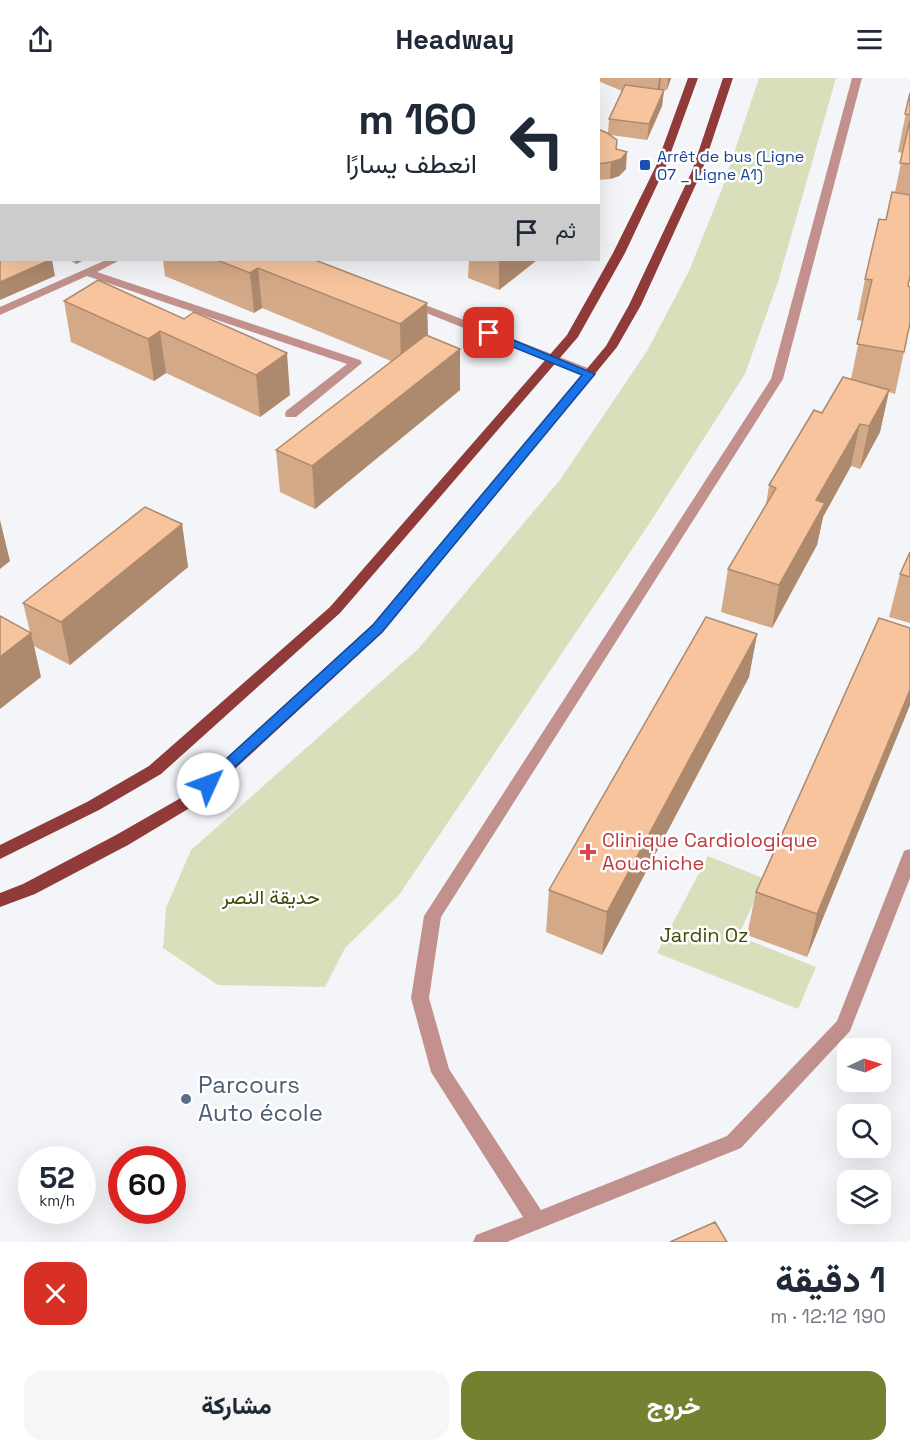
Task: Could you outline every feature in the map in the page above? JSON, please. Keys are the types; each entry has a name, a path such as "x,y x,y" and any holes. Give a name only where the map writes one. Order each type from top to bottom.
{"main road":[{"path":"0,853 93,806 155,770 327,618 409,527 572,337 619,253 661,166 693,78"},
{"path":"0,900 29,889 122,840 192,799 378,628 589,374 616,338 657,260 697,171 728,78"}],"street":[{"path":"536,1221 440,1072 420,998 433,916 777,379 857,78"},
{"path":"0,311 112,261"},
{"path":"87,272 356,363 291,414"},
{"path":"398,298 554,358 589,374"},
{"path":"483,1242 734,1142 844,1026 910,856"}],"green space":[{"name":"حديقة النصر","path":"759,78 836,78 778,282 745,374 649,524 399,895 345,948 325,987 218,985 163,948 166,908 191,850 418,649 560,480 647,351 689,271 722,189"},
{"name":"Jardin Oz","path":"708,856 765,879 738,936 816,967 798,1009 657,953"}],"building":[{"path":"625,85 664,90 649,124 609,119"},
{"path":"910,93 910,115 905,114"},
{"path":"910,120 910,164 900,163"},
{"path":"600,130 617,140 616,149 627,152 621,159 600,164"},
{"path":"892,192 910,195 908,286 910,287 910,323 904,352 857,344 872,280 865,279 879,219 886,220"},
{"path":"0,261 48,261 0,282"},
{"path":"220,261 318,261 427,303 400,324 258,268 250,273"},
{"path":"98,280 184,319 194,312 287,353 256,375 160,331 148,339 64,301"},
{"path":"426,335 460,349 312,466 276,450"},
{"path":"843,377 889,390 869,426 860,424 816,500 825,503 779,585 728,569 776,488 769,485 814,410 822,413"},
{"path":"145,507 182,524 61,622 23,603"},
{"path":"910,552 910,577 900,574"},
{"path":"0,616 31,633 0,657"},
{"path":"706,617 757,634 607,912 549,890"},
{"path":"879,618 910,628 910,690 817,914 756,892"},
{"path":"715,1222 727,1242 670,1242"}],"place":[{"name":"Arrêt de bus (Ligne 07 _ Ligne A1)","path":"645,165"},
{"name":"Clinique Cardiologique Aouchiche","path":"588,852"},
{"name":"Parcours Auto école","path":"186,1099"}],"route":[{"path":"208,784 378,628 589,374 489,333"}]}
